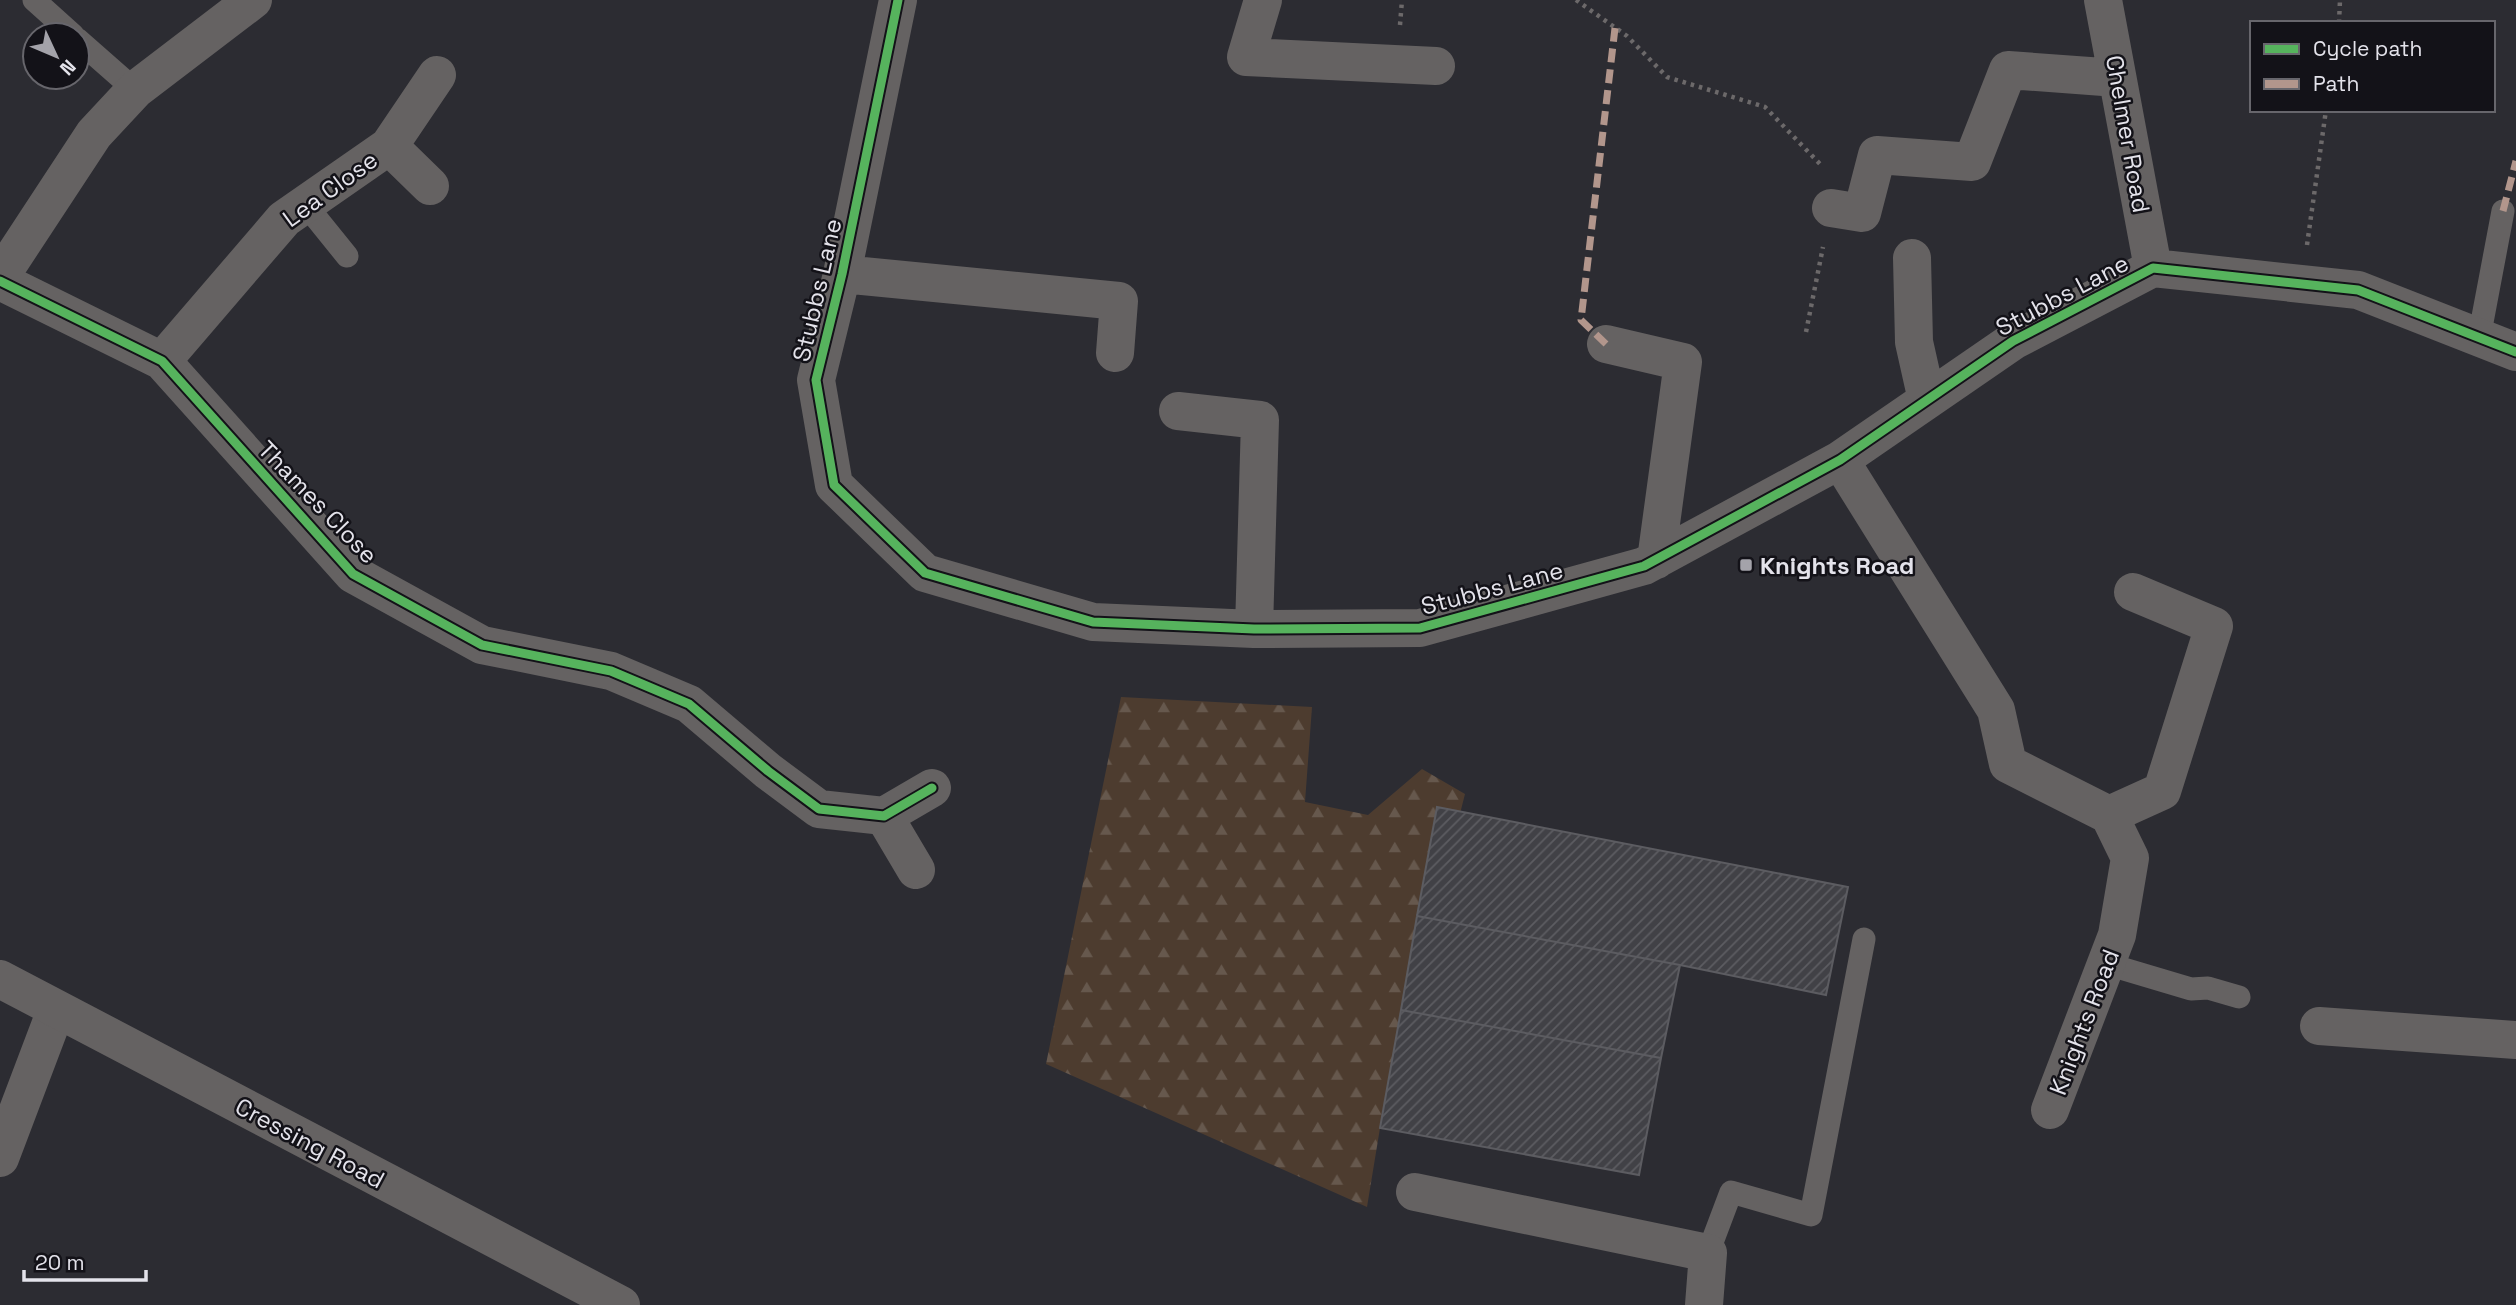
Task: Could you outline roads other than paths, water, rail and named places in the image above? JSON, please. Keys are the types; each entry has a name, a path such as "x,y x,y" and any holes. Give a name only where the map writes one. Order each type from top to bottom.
{"street":[{"path":"0,279 94,134 135,90 253,0"},
{"name":"Stubbs Lane","path":"898,0 842,274 816,380 834,485 925,573 1093,622 1254,629 1420,628 1644,566 1840,460 2012,341 2153,268 2358,290 2516,352"},
{"path":"1263,0 1246,57 1436,66"},
{"name":"Chelmer Road","path":"2103,0 2153,268"},
{"path":"1831,208 1862,213 1877,155 1972,162 2008,69 2118,78"},
{"name":"Lea Close","path":"162,361 284,219 389,146 437,75"},
{"path":"389,146 430,186"},
{"path":"1912,258 1914,342 1927,400"},
{"path":"842,274 1119,301 1115,353"},
{"name":"Thames Close","path":"0,279 162,361 353,574 482,645 611,670 689,704 768,771 819,808 884,816"},
{"path":"1606,344 1683,362 1656,560"},
{"path":"1178,411 1261,420 1254,629"},
{"path":"1840,460 1996,710 2008,764 2109,815 2162,791 2214,626 2133,592"},
{"path":"916,870 884,816 932,788"},
{"name":"Knights Road","path":"2050,1110 2117,935 2130,858 2109,815"},
{"name":"Cressing Road","path":"0,979 621,1305"},
{"path":"0,1158 56,1010"},
{"path":"2319,1026 2516,1040"},
{"path":"1415,1192 1708,1253 1704,1305"}],"lane":[{"path":"34,0 57,21"},
{"path":"91,51 135,90"},
{"path":"306,204 347,256"},
{"path":"2479,338 2503,211"},
{"path":"1708,1253 1731,1192 1811,1215 1864,939"},
{"path":"2107,964 2191,989 2208,988 2239,997"}],"place":[{"name":"Knights Road","path":"1746,565"}]}
